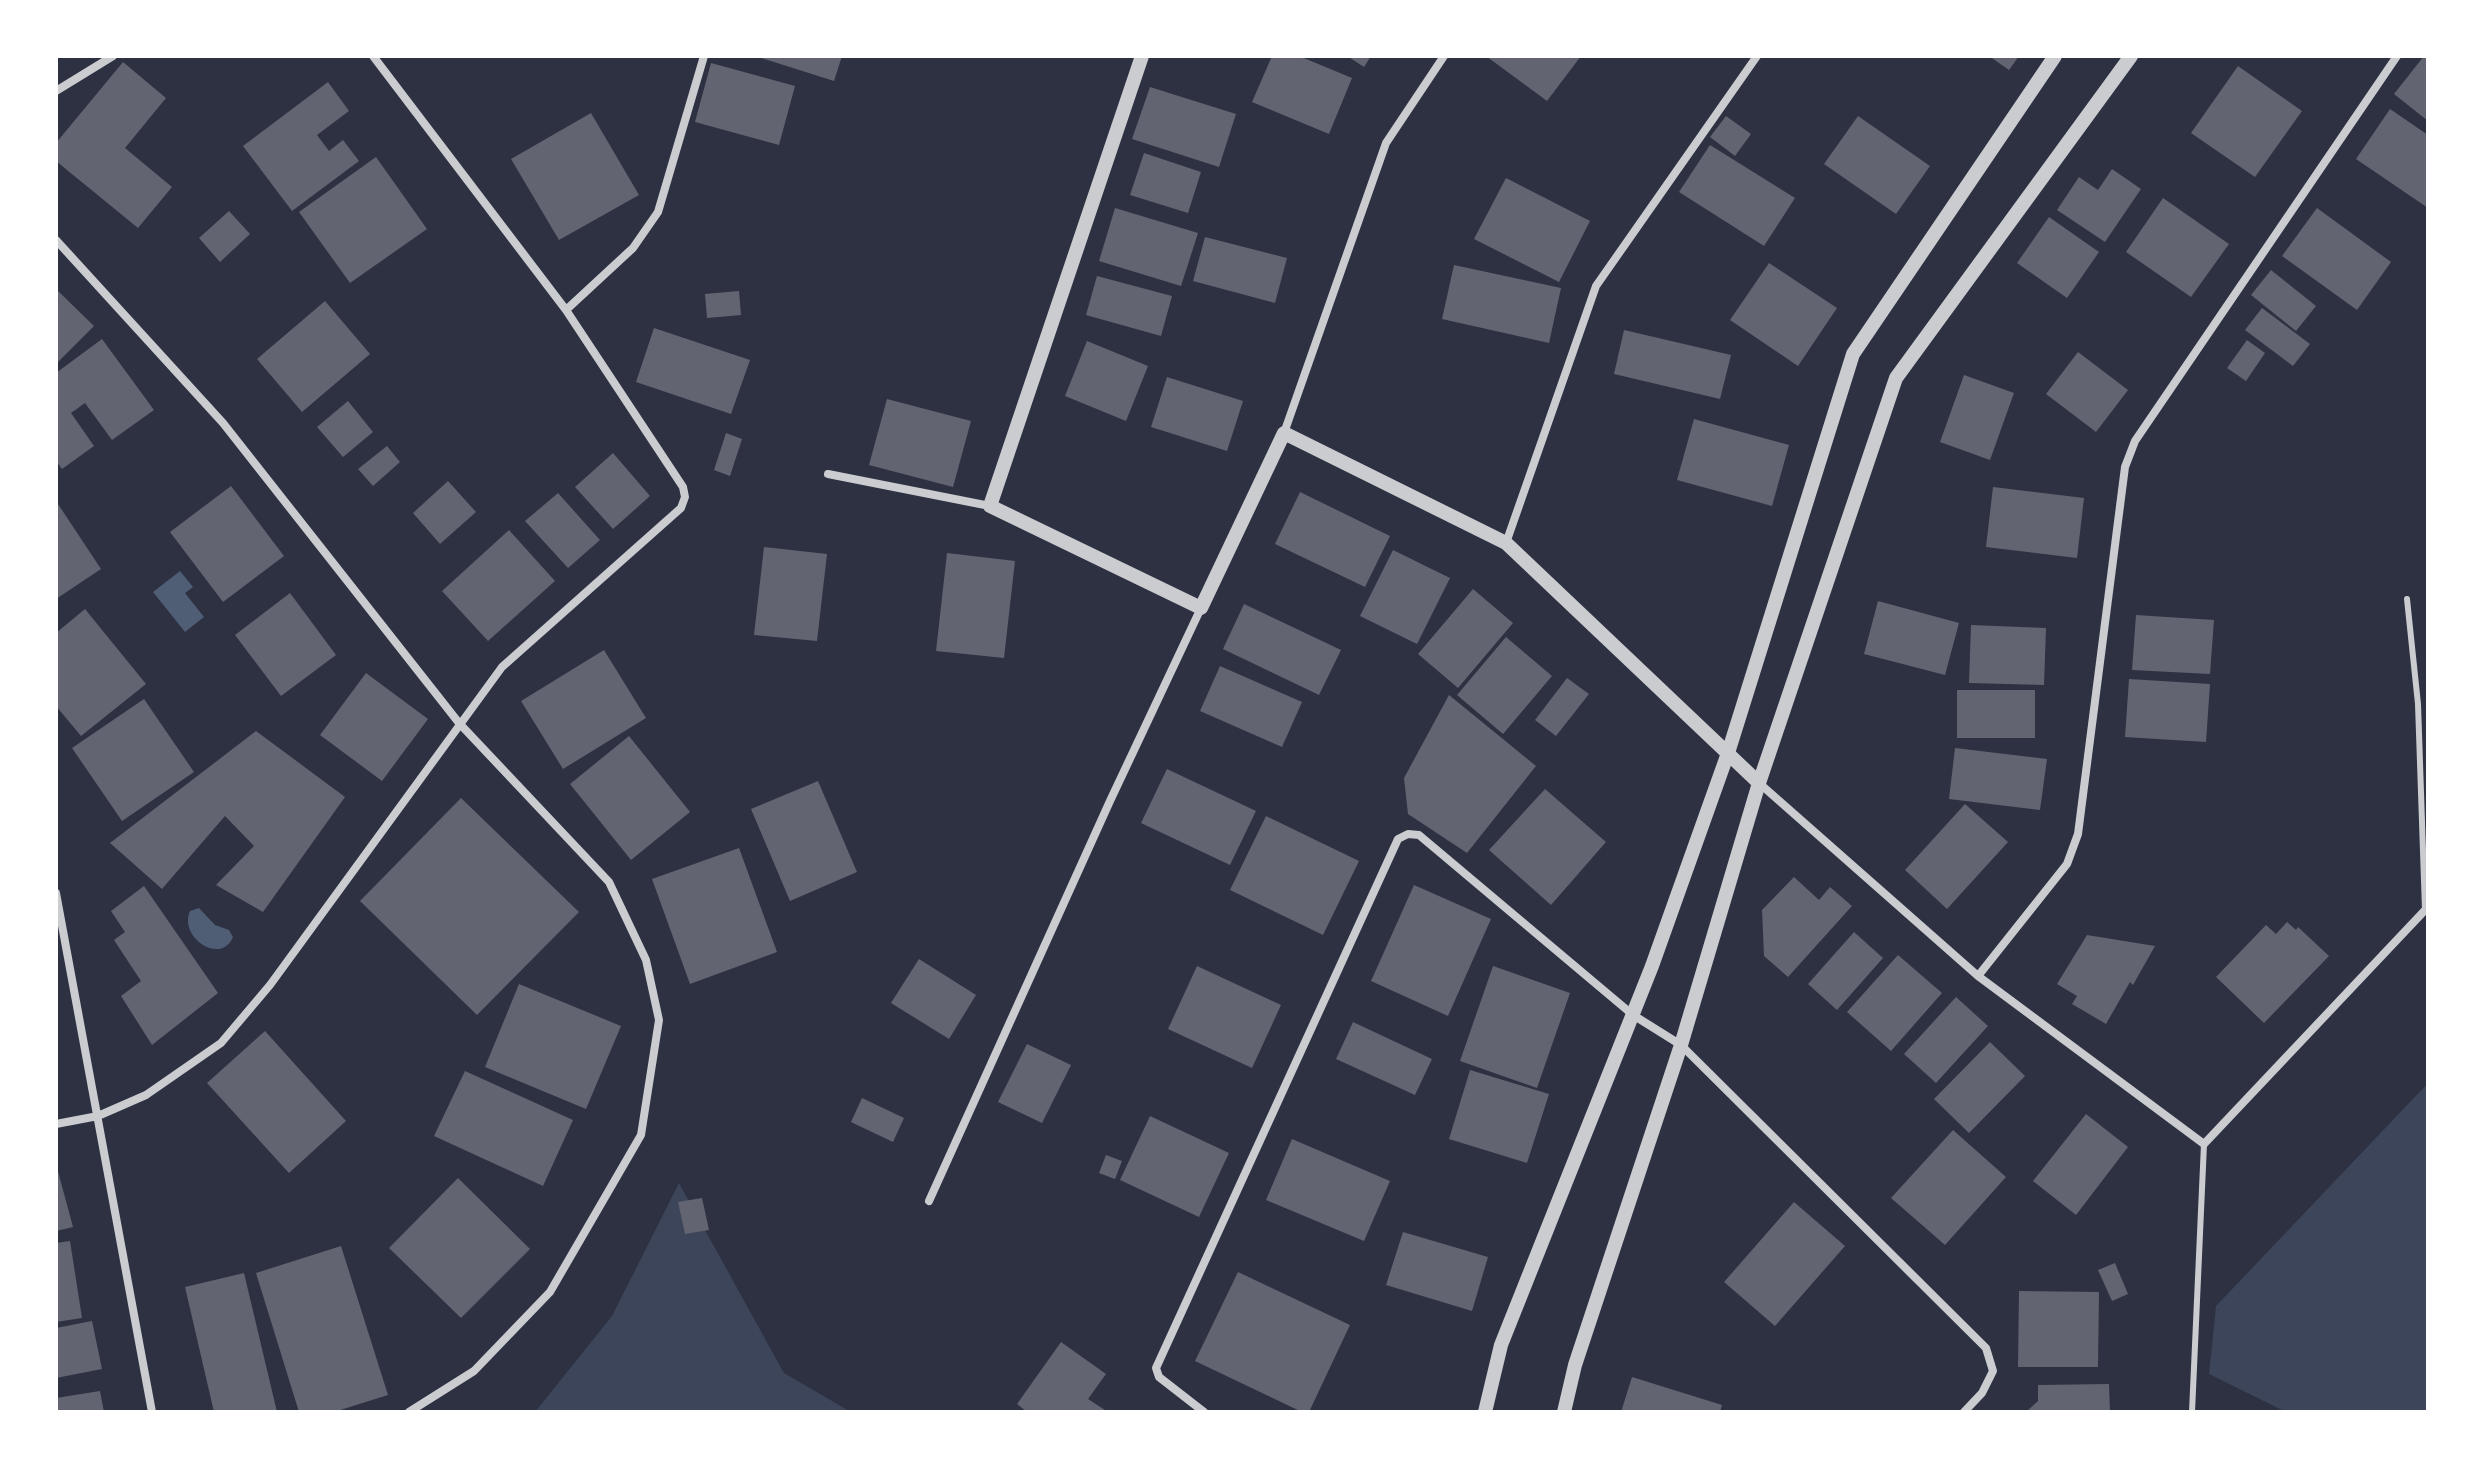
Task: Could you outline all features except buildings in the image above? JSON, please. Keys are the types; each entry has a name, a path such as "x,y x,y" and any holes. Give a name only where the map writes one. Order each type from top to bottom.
{"street":[{"path":"56,91 113,56"},
{"path":"56,1124 98,1116 146,1095 221,1043 270,985 502,667 681,508 685,497 683,487 566,310 373,56"},
{"path":"566,310 633,248 658,212 704,56"},
{"path":"990,506 1142,56"},
{"path":"929,1201 1110,801 1284,433 1386,143 1444,56"},
{"path":"1506,543 1596,286 1757,56"},
{"path":"1485,1412 1501,1345 1633,1015 1728,753 1853,354 2055,56"},
{"path":"1564,1412 1575,1365 1681,1045 1759,783 1896,378 2131,56"},
{"path":"1978,976 2067,864 2078,834 2125,467 2135,441 2397,56"},
{"path":"56,240 223,423 459,723 609,882 646,960 659,1020 641,1135 550,1292 474,1371 409,1412"},
{"path":"1284,433 1506,543 1759,783 1978,976 2204,1144 2427,909"},
{"path":"828,474 990,506 1201,608"},
{"path":"1204,1412 1159,1377 1156,1368 1398,839 1408,834 1419,835 1633,1015 1681,1045 1986,1348 1993,1371 1982,1393 1964,1412"},
{"path":"56,893 152,1412"}],"lane":[{"path":"2407,599 2418,704 2427,909"},
{"path":"2192,1412 2204,1144"}],"shaded area":[{"path":"180,571 193,587 185,593 204,617 185,632 153,592"},
{"path":"199,908 215,925 229,930 233,937 227,945 220,949 211,948 195,938 188,921 190,911"},
{"path":"2428,1083 2428,1412 2286,1412 2209,1374 2216,1306"},
{"path":"679,1183 784,1373 851,1412 535,1412 612,1316"}]}
